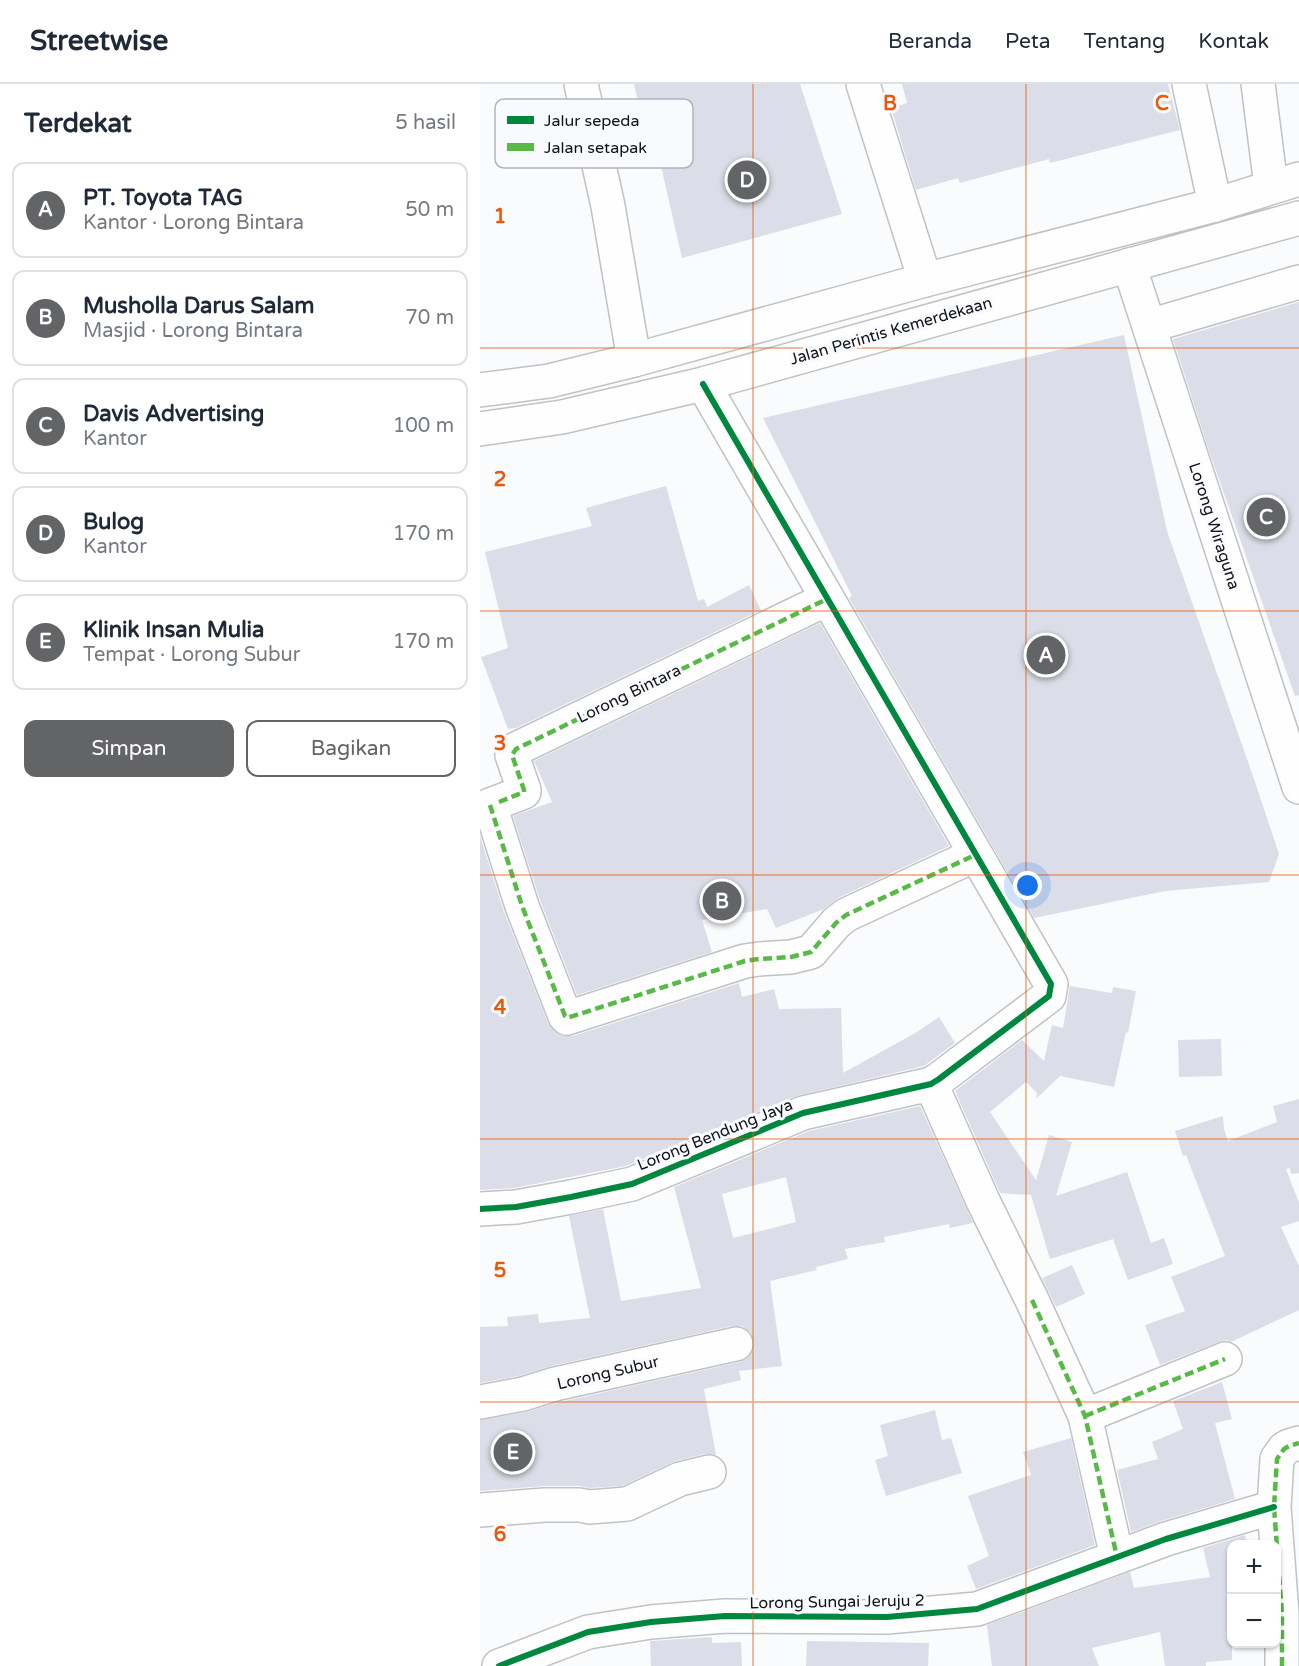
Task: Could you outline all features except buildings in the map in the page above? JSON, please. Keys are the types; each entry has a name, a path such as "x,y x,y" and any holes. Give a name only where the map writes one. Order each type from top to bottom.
{"main road":[{"path":"581,84 584,99"},
{"path":"863,84 925,280"},
{"path":"1189,84 1215,205"},
{"path":"480,390 549,381 634,360 925,280 1215,205 1285,183 1258,84"},
{"path":"600,168 634,360"},
{"name":"Jalan Perintis Kemerdekaan","path":"480,429 562,417 703,384 1299,218"},
{"name":"Lorong Wiraguna","path":"1130,265 1299,787"},
{"path":"1149,326 1299,282"},
{"path":"549,381 562,417"},
{"path":"703,384 1051,984 1049,996 943,1075 983,1201 1032,1300 1085,1416 1117,1557"},
{"name":"Lorong Bintara","path":"485,807 524,792 512,755 516,749 827,599"},
{"path":"485,807 567,1018 745,961 791,957 811,952 846,915 975,855"},
{"name":"Lorong Bendung Jaya","path":"480,1209 516,1207 632,1184 803,1113 943,1075"},
{"name":"Lorong Subur","path":"480,1402 736,1344"},
{"path":"1085,1416 1225,1359"},
{"path":"1282,1666 1282,1614 1274,1507 1278,1459 1284,1449 1299,1443"},
{"path":"480,1510 545,1505 590,1507 627,1504 680,1479 709,1473"},
{"name":"Lorong Sungai Jeruju 2","path":"499,1666 588,1632 651,1622 725,1616 887,1617 977,1609 1166,1539 1274,1507"}],"marked path":[{"path":"499,802 524,792 512,755 516,749 827,599"},
{"path":"490,805 522,906 567,1018 745,961 791,957 811,952 846,915 975,855"},
{"path":"1032,1300 1085,1416 1117,1557"},
{"path":"1085,1416 1225,1359"},
{"path":"1282,1666 1282,1614 1274,1507 1277,1459 1284,1449 1299,1443"}],"cycle path":[{"path":"480,1209 516,1207 632,1184 803,1113 931,1084 1049,996 1051,984 703,384"},
{"path":"499,1666 588,1632 651,1622 725,1616 887,1617 977,1609 1166,1539 1274,1507"}],"place":[{"name":"Bulog","path":"747,180"},
{"name":"Davis Advertising","path":"1266,517"},
{"name":"PT. Toyota TAG","path":"1046,655"},
{"name":"Musholla Darus Salam","path":"722,901"},
{"name":"Klinik Insan Mulia","path":"513,1452"}]}
